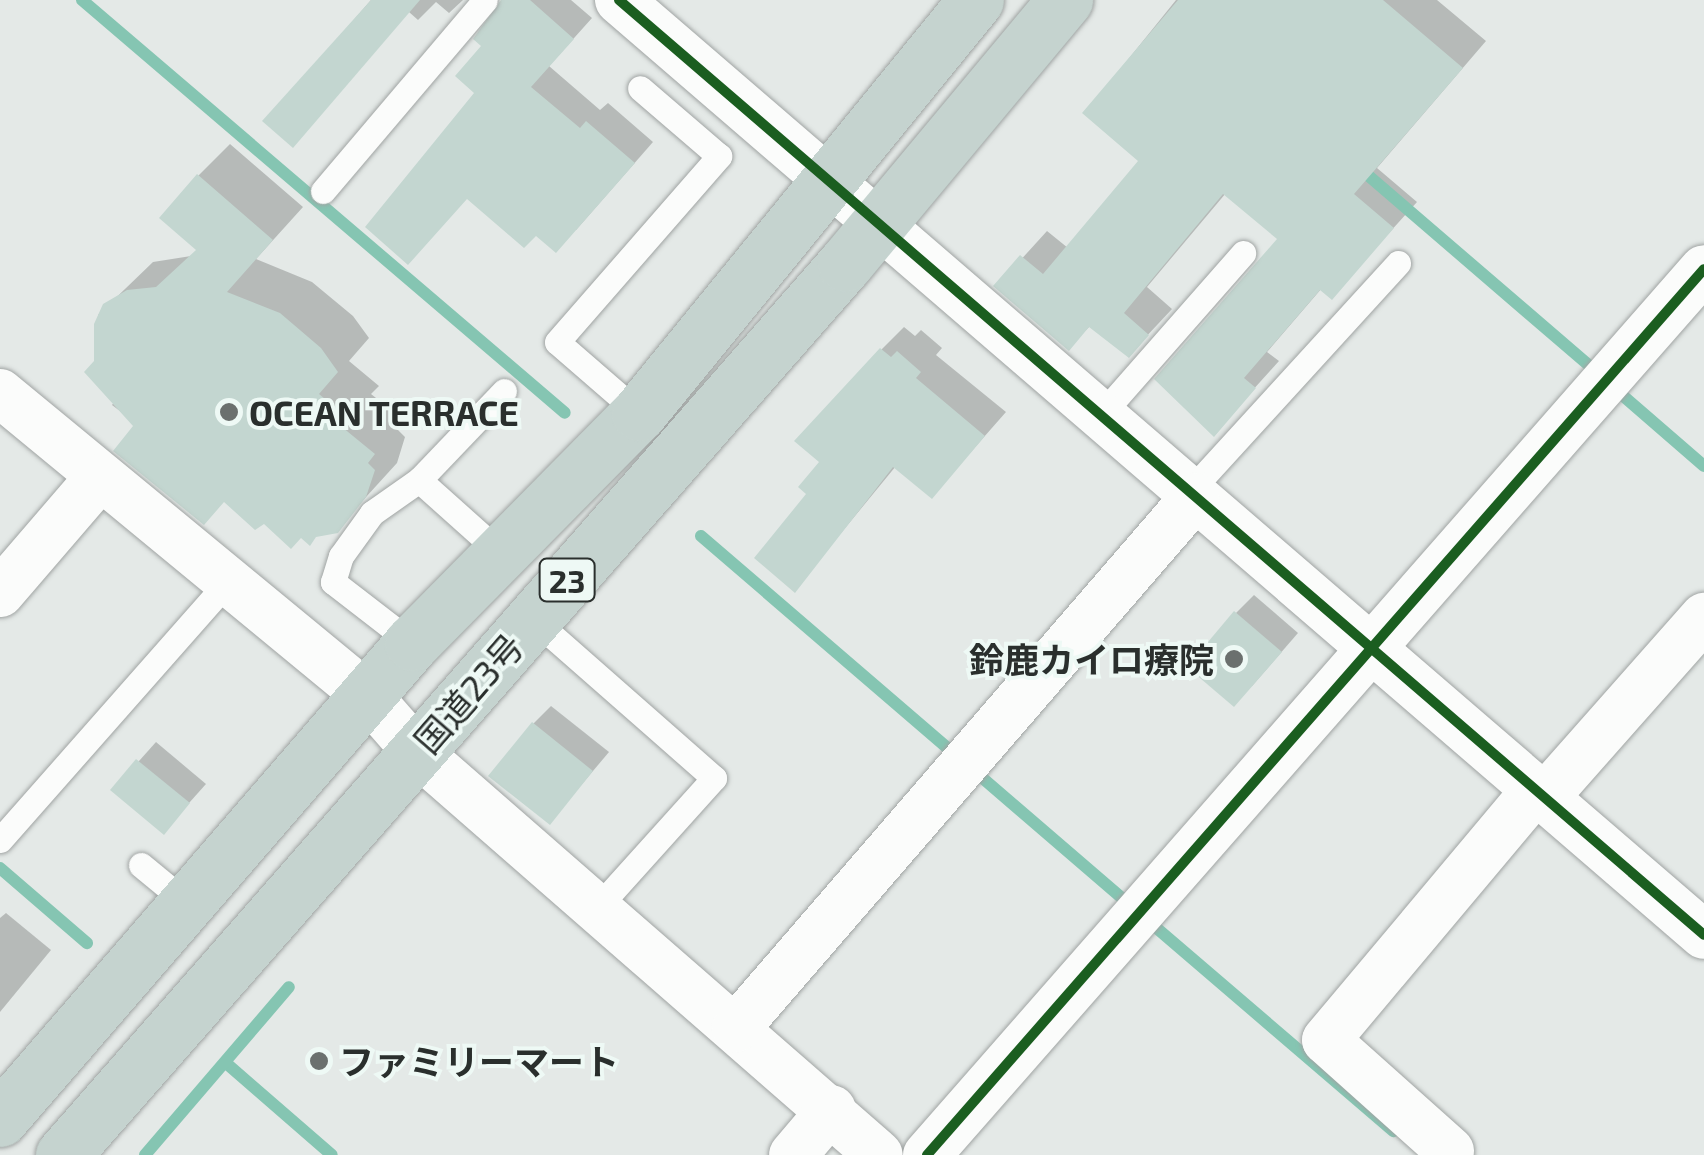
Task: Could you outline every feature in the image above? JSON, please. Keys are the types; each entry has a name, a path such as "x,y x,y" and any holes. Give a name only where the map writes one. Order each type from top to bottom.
{"highway":[{"name":"国道23号","path":"0,1119 412,643 639,413 830,182 873,119 976,0"},
{"name":"国道23号","path":"63,1155 876,226 1064,0"}],"street":[{"path":"629,3 876,226 1704,936"},
{"path":"928,1155 1366,650 1704,269"},
{"path":"0,394 226,584 367,695 416,751 832,1109 879,1155"},
{"path":"0,593 98,478"},
{"path":"736,1028 965,765 1192,495"},
{"path":"1450,1151 1326,1040 1539,795 1704,617"},
{"path":"793,1155 832,1109"}],"lane":[{"path":"322,191 485,0"},
{"path":"639,413 557,342 718,156 640,88"},
{"path":"1100,416 1243,252"},
{"path":"1192,495 1398,264"},
{"path":"412,643 333,582 354,534 419,480 504,391"},
{"path":"419,480 503,555"},
{"path":"2,838 226,584"},
{"path":"532,619 714,778 598,907"},
{"path":"140,865 187,903"}],"building":[{"path":"371,0 420,0 293,148 262,121"},
{"path":"501,0 530,0 574,39 531,87 580,128 586,121 635,163 556,253 536,236 524,248 467,199 408,265 365,227 474,93 455,76 481,46 473,39"},
{"path":"1178,0 1383,0 1463,68 1354,194 1394,228 1332,300 1320,290 1244,378 1256,388 1214,437 1154,379 1277,239 1223,194 1124,313 1149,335 1129,358 1089,327 1069,351 993,286 1020,255 1043,274 1138,161 1082,113"},
{"name":"OCEAN TERRACE","path":"197,174 273,240 227,292 280,313 321,348 338,372 319,394 349,419 342,427 375,454 368,463 375,470 366,497 338,533 316,537 310,546 301,538 291,549 264,524 255,530 224,502 204,525 113,451 133,426 84,372 94,361 94,324 103,304 127,290 156,287 196,250 159,218"},
{"path":"880,348 891,357 897,351 921,372 916,378 985,436 932,499 893,467 795,593 754,558 806,494 798,487 819,462 794,441"},
{"name":"鈴鹿カイロ療院","path":"1234,611 1282,652 1234,707 1187,667"},
{"path":"532,722 593,771 550,825 488,776"},
{"path":"136,759 190,803 164,835 110,790"}],"waterway":[{"path":"82,0 565,413"},
{"path":"1356,165 1599,374"},
{"path":"1614,388 1704,466"},
{"path":"701,536 957,756"},
{"path":"972,769 1131,906"},
{"path":"0,868 87,943"},
{"path":"1146,919 1393,1131"},
{"path":"145,1155 289,987"},
{"path":"226,1063 332,1155"}],"cycle path":[{"path":"619,0 1704,935"},
{"path":"927,1155 1704,269"}],"place":[{"name":"OCEAN TERRACE","path":"229,412"},
{"name":"鈴鹿カイロ療院","path":"1234,659"},
{"name":"ファミリーマート","path":"319,1061"}]}
